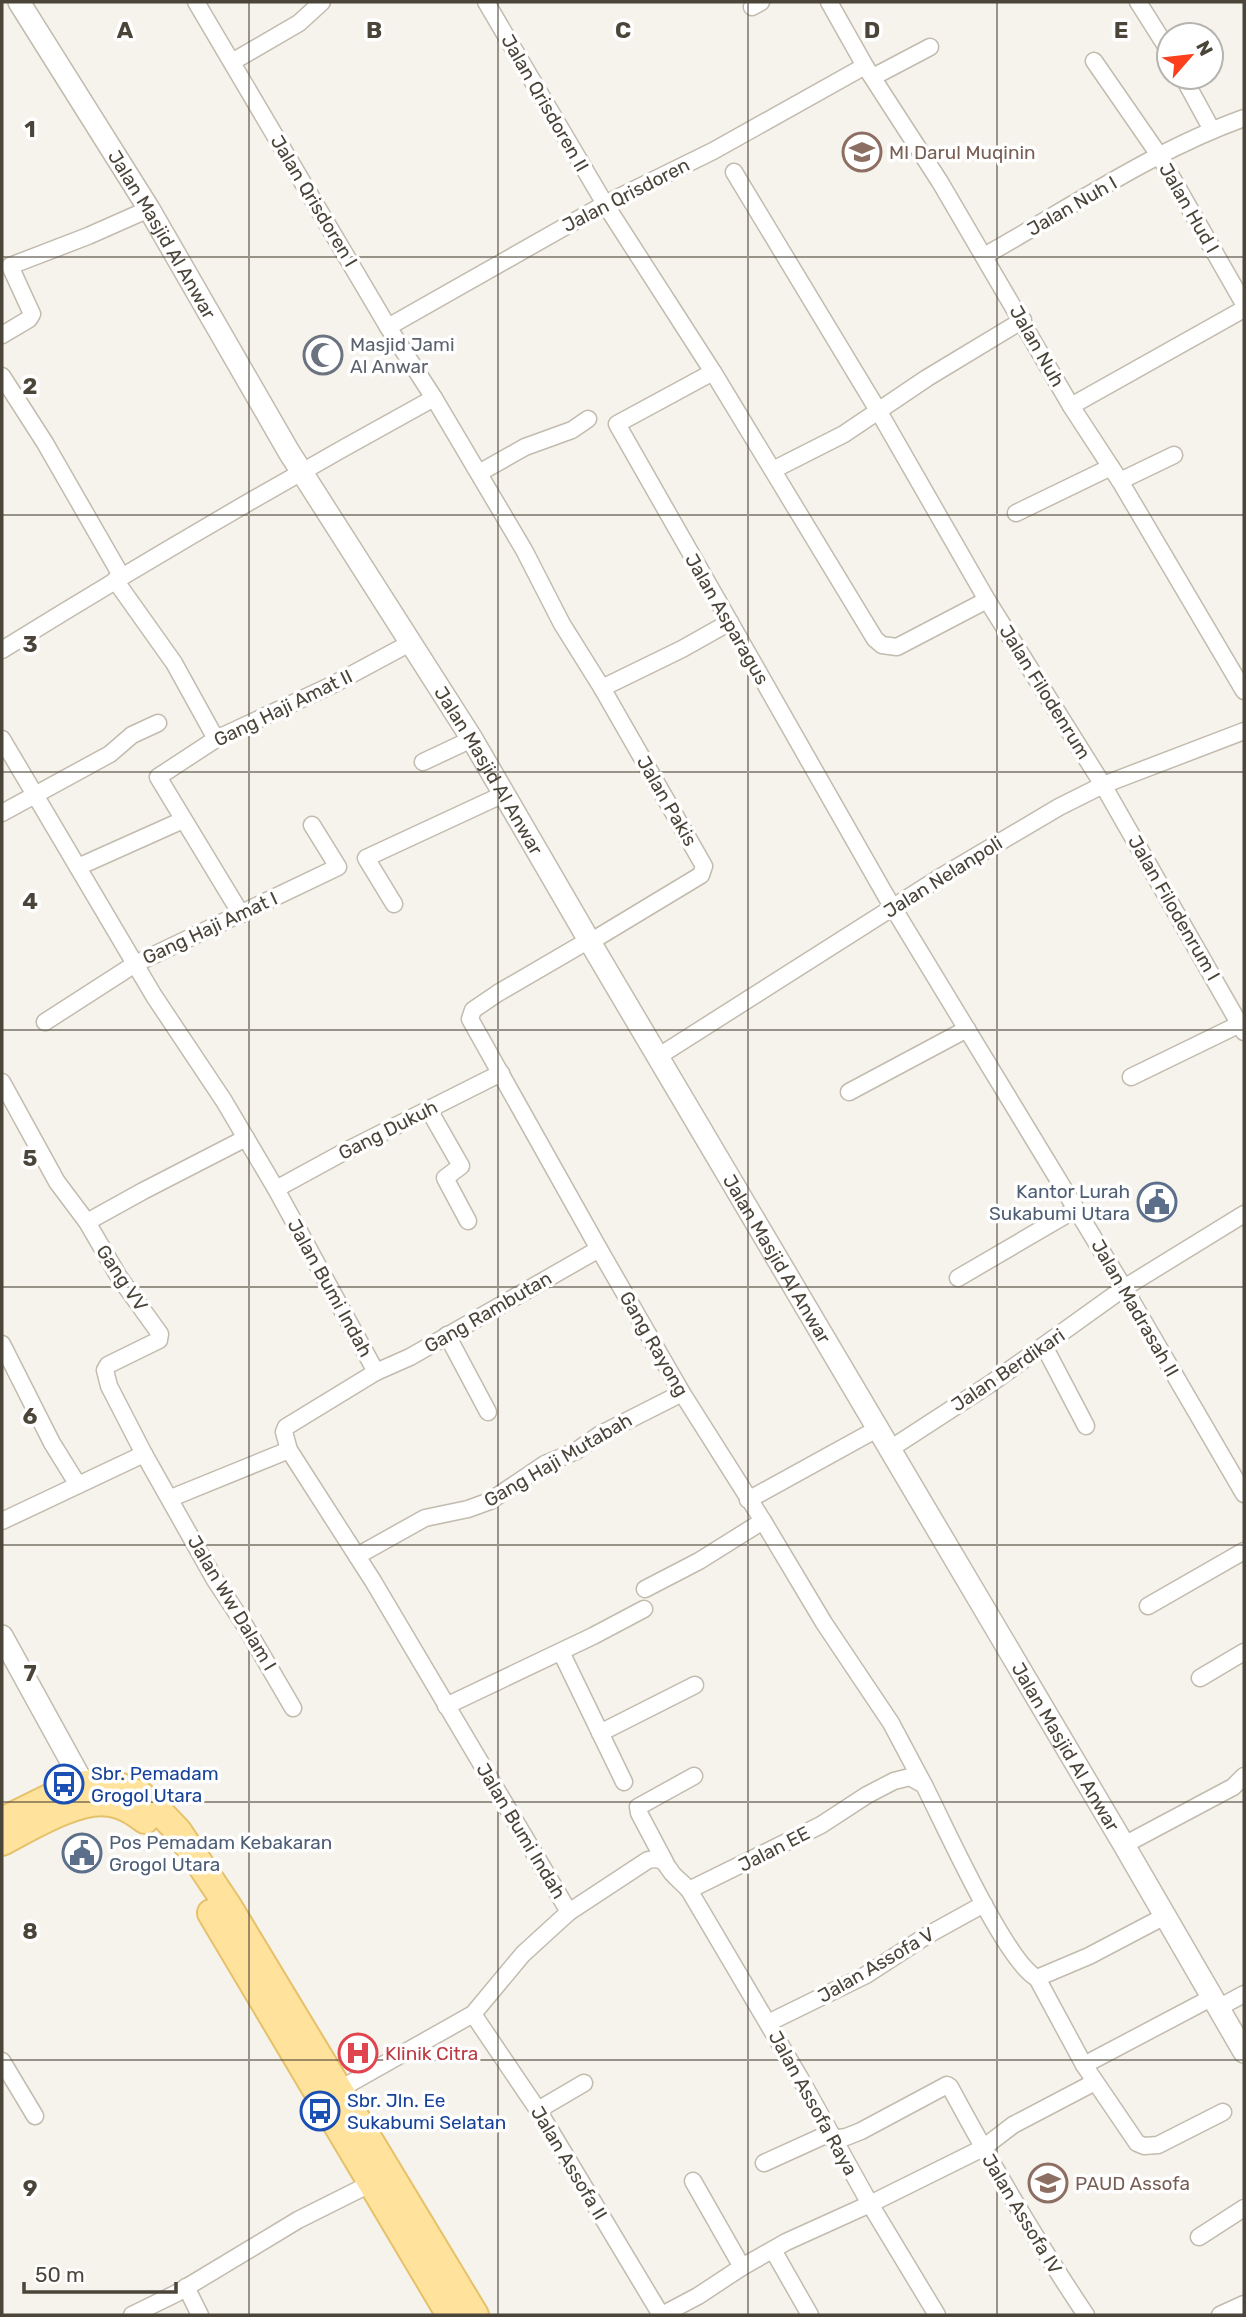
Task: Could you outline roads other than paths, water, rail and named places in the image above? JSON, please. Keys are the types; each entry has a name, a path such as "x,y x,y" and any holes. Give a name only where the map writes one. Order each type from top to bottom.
{"main road":[{"path":"2,1842 65,1811 89,1793 114,1784 141,1795 178,1831 228,1906 333,2099 399,2207 475,2315"},
{"path":"2,1821 57,1794 89,1793"},
{"path":"333,2099 372,2183 399,2207 450,2315"}],"street":[{"name":"Jalan Masjid Al Anwar","path":"19,2 149,209 228,349 302,471 472,739 1244,2052"},
{"name":"Jalan Qrisdoren I","path":"196,2 388,327 435,398"},
{"path":"232,62 299,23 322,2"},
{"name":"Jalan Qrisdoren II","path":"486,2 605,204"},
{"name":"Jalan Nuh","path":"830,2 869,71 1023,320 1071,406 1120,481 1244,691"},
{"path":"1138,2 1155,29"},
{"name":"Jalan Qrisdoren","path":"388,327 605,204 869,71 930,47"},
{"path":"1094,61 1160,155"},
{"path":"1191,91 1212,130"},
{"name":"Jalan Hud I","path":"1244,118 1160,155 1244,307"},
{"name":"Jalan Nuh I","path":"984,256 1160,155"},
{"name":"Jalan Filodenrum","path":"734,172 879,412 987,600 1103,785"},
{"path":"605,204 774,470 875,639 882,645 897,647 987,600"},
{"path":"10,266 149,209"},
{"path":"2,251 32,314 29,319 2,335"},
{"path":"1071,406 1244,307"},
{"path":"774,470 844,434 927,378 1023,320"},
{"name":"Jalan Asparagus","path":"713,372 617,424 893,908"},
{"path":"2,376 45,443 119,578 174,663 216,739"},
{"path":"2,650 302,471 435,398"},
{"name":"Jalan Pakis","path":"435,398 524,550 562,624 701,859 704,869 701,876 589,941"},
{"path":"479,473 525,447 572,430 588,419"},
{"path":"1120,481 1174,455"},
{"path":"1016,513 1111,467"},
{"path":"601,688 682,649 730,622"},
{"name":"Gang Haji Amat II","path":"183,820 159,776 216,739 332,685 412,642"},
{"path":"2,813 110,754 132,735 158,723"},
{"name":"Jalan Nelanpoli","path":"659,1056 939,878 1048,813 1103,785 1244,731"},
{"name":"Jalan Bumi Indah","path":"2,739 153,996 246,1138 376,1372 286,1427 284,1435 289,1450 357,1556 569,1912"},
{"path":"423,762 472,739"},
{"name":"Jalan Filodenrum I","path":"1103,785 1243,1030"},
{"path":"394,904 366,858 504,794"},
{"path":"78,867 183,820 241,914"},
{"name":"Gang Haji Amat I","path":"44,1022 135,964 338,867 312,825"},
{"name":"Jalan Madrasah II","path":"893,908 1124,1287 1244,1494"},
{"name":"Gang Rayong","path":"589,941 498,993 473,1010 470,1020 682,1393 748,1500 764,1521 824,1623 891,1723 924,1785"},
{"path":"849,1092 967,1029"},
{"path":"1131,1077 1243,1030"},
{"name":"Gang Dukuh","path":"276,1189 501,1073"},
{"name":"Gang VV","path":"2,1082 57,1182 87,1222 119,1277 161,1336 159,1340 105,1370 109,1387 144,1454"},
{"path":"429,1110 461,1166 445,1178 468,1221"},
{"path":"87,1222 246,1138"},
{"path":"958,1278 1076,1209"},
{"name":"Jalan Berdikari","path":"890,1449 990,1384 1124,1287 1244,1214"},
{"name":"Gang Rambutan","path":"376,1372 410,1357 599,1250"},
{"path":"447,1335 488,1412"},
{"path":"2,1344 52,1443 78,1485"},
{"path":"1044,1346 1086,1426"},
{"name":"Gang Haji Mutabah","path":"357,1556 425,1518 468,1509 490,1501 545,1464 576,1451 599,1435 682,1393"},
{"path":"748,1500 877,1429"},
{"path":"171,1498 289,1450"},
{"path":"2,1521 144,1454"},
{"name":"Jalan Ww Dalam I","path":"144,1454 215,1580 293,1707"},
{"path":"645,1589 699,1561 764,1521"},
{"path":"1148,1606 1244,1551"},
{"path":"446,1706 644,1609"},
{"path":"2,1636 89,1793"},
{"path":"561,1652 624,1782"},
{"path":"1200,1678 1244,1652"},
{"path":"600,1733 695,1685"},
{"path":"689,1890 665,1862 638,1807 694,1776"},
{"path":"1124,1845 1233,1787 1244,1776"},
{"name":"Jalan EE","path":"689,1890 821,1825 894,1781 910,1777 924,1785"},
{"path":"924,1785 984,1904 1021,1965 1037,1978 1084,2065 1133,2140 1144,2146 1158,2145 1223,2112"},
{"path":"333,2099 473,2014 523,1954 569,1912 648,1860 657,1858 665,1862"},
{"name":"Jalan Assofa Raya","path":"689,1890 937,2315"},
{"name":"Jalan Assofa V","path":"768,2023 866,1975 926,1936 984,1904"},
{"path":"1037,1978 1089,1956 1165,1916"},
{"path":"1084,2065 1215,2003 1244,1994"},
{"name":"Jalan Assofa II","path":"473,2014 538,2110 662,2315"},
{"path":"2,2061 35,2116"},
{"path":"764,2163 832,2136 846,2137 861,2131 947,2085 983,2148 1013,2125 1095,2082"},
{"path":"538,2110 584,2083"},
{"name":"Jalan Assofa IV","path":"662,2315 773,2250 983,2148 1054,2268 1086,2315"},
{"path":"693,2181 743,2267"},
{"path":"132,2315 186,2287 298,2220 372,2183"},
{"path":"1199,2237 1244,2208"},
{"path":"773,2250 810,2315"},
{"path":"186,2287 200,2315"},
{"path":"1220,2315 1244,2304"}],"place":[{"name":"MI Darul Muqinin","path":"862,152"},
{"name":"Masjid Jami Al Anwar","path":"323,355"},
{"name":"Kantor Lurah Sukabumi Utara","path":"1157,1202"},
{"name":"Sbr. Pemadam Grogol Utara","path":"64,1784"},
{"name":"Pos Pemadam Kebakaran Grogol Utara","path":"82,1853"},
{"name":"Klinik Citra","path":"358,2053"},
{"name":"Sbr. Jln. Ee Sukabumi Selatan","path":"320,2111"},
{"name":"PAUD Assofa","path":"1048,2183"}]}
